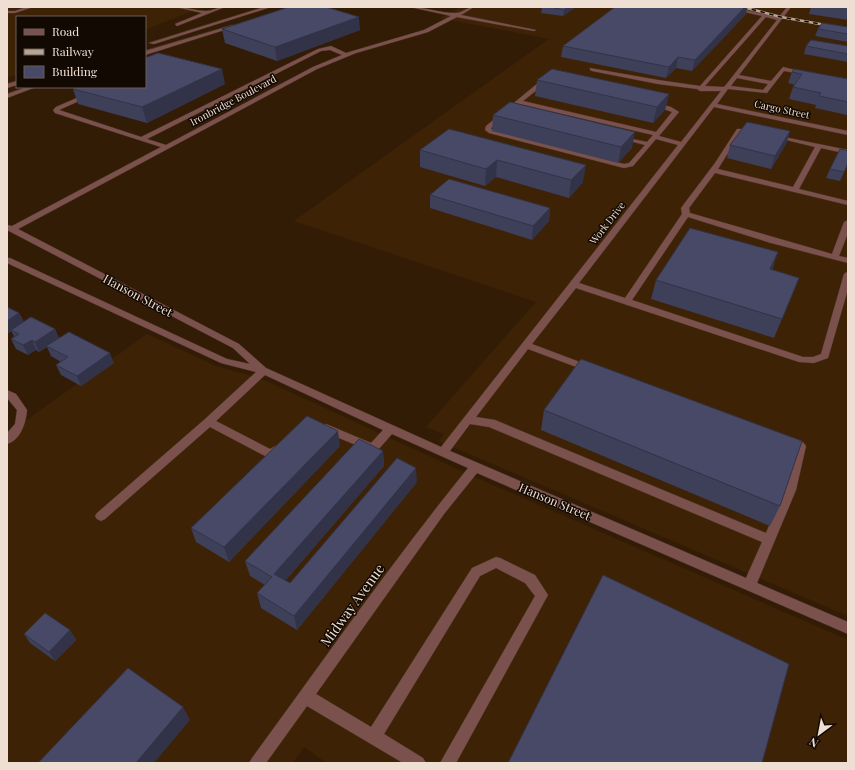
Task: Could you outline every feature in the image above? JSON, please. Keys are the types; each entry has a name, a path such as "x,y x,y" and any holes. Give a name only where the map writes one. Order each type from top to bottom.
{"street":[{"path":"7,12 15,12 32,7"},
{"path":"178,7 207,13"},
{"path":"177,25 223,7"},
{"path":"146,46 269,7"},
{"path":"412,7 534,30"},
{"name":"Ironbridge Boulevard","path":"9,228 315,68 346,55 426,31 472,7"},
{"path":"725,7 780,19"},
{"name":"Work Drive","path":"443,452 788,7"},
{"path":"700,89 765,16"},
{"path":"512,26 518,22"},
{"path":"146,53 240,24"},
{"path":"142,139 320,50 331,48 346,55"},
{"path":"592,69 700,89 725,88 765,92 783,69 812,75"},
{"path":"735,76 772,83"},
{"path":"557,85 550,83 540,84 488,127 488,130 624,166 631,165 676,112 668,108 646,103"},
{"path":"247,87 254,89"},
{"path":"7,96 30,88"},
{"path":"104,88 56,110 57,112 166,147"},
{"path":"261,91 268,93"},
{"path":"519,102 657,135 682,144"},
{"name":"Cargo Street","path":"712,105 848,133"},
{"path":"509,110 516,112"},
{"path":"627,301 686,214 685,208 713,170 739,130 749,130 848,152"},
{"path":"612,135 650,144"},
{"path":"794,190 819,145"},
{"path":"713,170 848,203"},
{"path":"686,214 761,237 848,260"},
{"path":"835,257 848,222"},
{"name":"Hanson Street","path":"9,228 236,346 264,371"},
{"name":"Hanson Street","path":"7,260 224,361 264,371 475,467 848,628"},
{"path":"573,284 802,360 814,360 825,356 848,274"},
{"path":"526,345 598,372"},
{"path":"101,516 209,422 264,371"},
{"path":"7,393 12,396 22,410 20,425 7,440"},
{"path":"467,420 491,424 769,540"},
{"path":"209,422 271,454 289,440"},
{"path":"315,423 373,448 390,429"},
{"path":"750,585 790,490 801,446 779,438"},
{"name":"Midway Avenue","path":"257,763 440,511 475,467"},
{"path":"374,736 476,572 496,562 530,579 542,595 448,763"},
{"path":"305,696 418,763"}],"shaded area":[{"path":"7,7 203,7 146,30 146,16 16,16 16,75 7,77"},
{"path":"460,7 848,7 848,616 439,441 444,434 426,427 536,302 294,221 549,39 440,18"},
{"path":"147,334 216,366 256,377 260,381 262,379 470,475 848,640 848,763 327,763 304,747 293,763 7,763 7,434"}],"building":[{"path":"289,7 326,7 359,17 275,47 222,29"},
{"path":"550,7 568,7 564,10"},
{"path":"615,7 745,7 695,60 678,57 669,67 563,46"},
{"path":"822,23 848,27 848,34 818,29"},
{"path":"811,40 848,46 848,54 806,46"},
{"path":"158,53 222,69 142,107 73,89 146,88 146,58"},
{"path":"552,69 669,94 657,107 537,80"},
{"path":"794,69 848,79 848,102 819,96 821,93 793,87 802,74 792,72"},
{"path":"510,102 635,132 621,147 493,115"},
{"path":"747,122 790,131 775,156 730,145"},
{"path":"449,129 586,165 571,180 497,160 486,169 420,150"},
{"path":"840,149 848,151 848,163 844,172 830,169"},
{"path":"449,179 550,208 533,226 430,195"},
{"path":"690,228 778,252 770,269 799,278 782,319 656,280"},
{"path":"7,307 19,313 7,321"},
{"path":"31,317 55,329 35,342 32,340 23,345 11,339 19,334 11,330"},
{"path":"69,332 110,353 77,376 56,365 68,357 46,346"},
{"path":"581,359 802,441 780,506 544,410"},
{"path":"307,416 338,431 224,547 191,528"},
{"path":"359,439 383,451 274,574 290,583 397,458 416,468 294,616 257,593 272,577 245,561"},
{"path":"603,575 789,664 762,763 508,763"},
{"path":"45,613 70,630 49,652 24,634"},
{"path":"128,668 183,707 136,763 38,763"}],"railway":[{"path":"743,7 781,17 848,29"}]}
